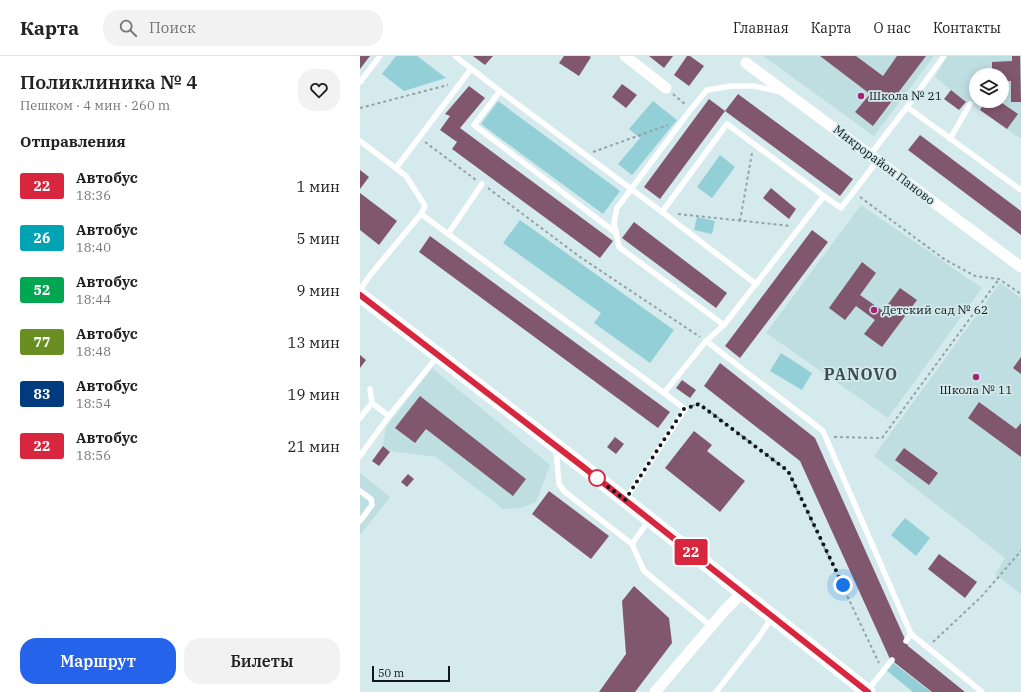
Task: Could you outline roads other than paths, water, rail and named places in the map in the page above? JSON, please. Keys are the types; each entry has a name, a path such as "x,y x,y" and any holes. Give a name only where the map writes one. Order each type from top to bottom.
{"street":[{"path":"625,56 666,88"},
{"name":"Микрорайон Паново","path":"746,63 1021,267"},
{"path":"360,295 743,592 772,617 868,692"},
{"path":"655,692 725,610 743,592"}],"lane":[{"path":"360,82 380,56"},
{"path":"455,56 756,284"},
{"path":"662,212 727,124 841,208 853,192 907,107 944,56"},
{"path":"396,168 471,69"},
{"path":"724,325 619,247 614,223 617,208 691,109 708,90 732,86 754,86 787,93"},
{"path":"500,91 474,125 616,233"},
{"path":"950,139 969,106"},
{"path":"907,107 1021,190"},
{"path":"360,141 406,176 425,206 421,214 371,274 360,290"},
{"path":"448,234 482,184"},
{"path":"664,393 706,341 724,325 824,196"},
{"path":"421,214 684,409 625,500"},
{"path":"706,341 823,431 911,634 982,692"},
{"path":"360,456 389,416 438,356"},
{"path":"370,389 372,403 389,416"},
{"path":"360,418 372,403"},
{"path":"556,446 559,484 565,492 632,544 644,571 711,626"},
{"path":"360,490 371,499 372,505 360,521"},
{"path":"632,544 649,519"},
{"path":"716,692 759,637 772,617"},
{"path":"906,641 911,634"},
{"path":"868,692 892,660"}],"place":[{"name":"Школа № 21","path":"861,96"},
{"name":"Детский сад № 62","path":"874,310"},
{"name":"Школа № 11","path":"976,377"}],"district":[{"name":"PANOVO","path":"861,374"}]}
